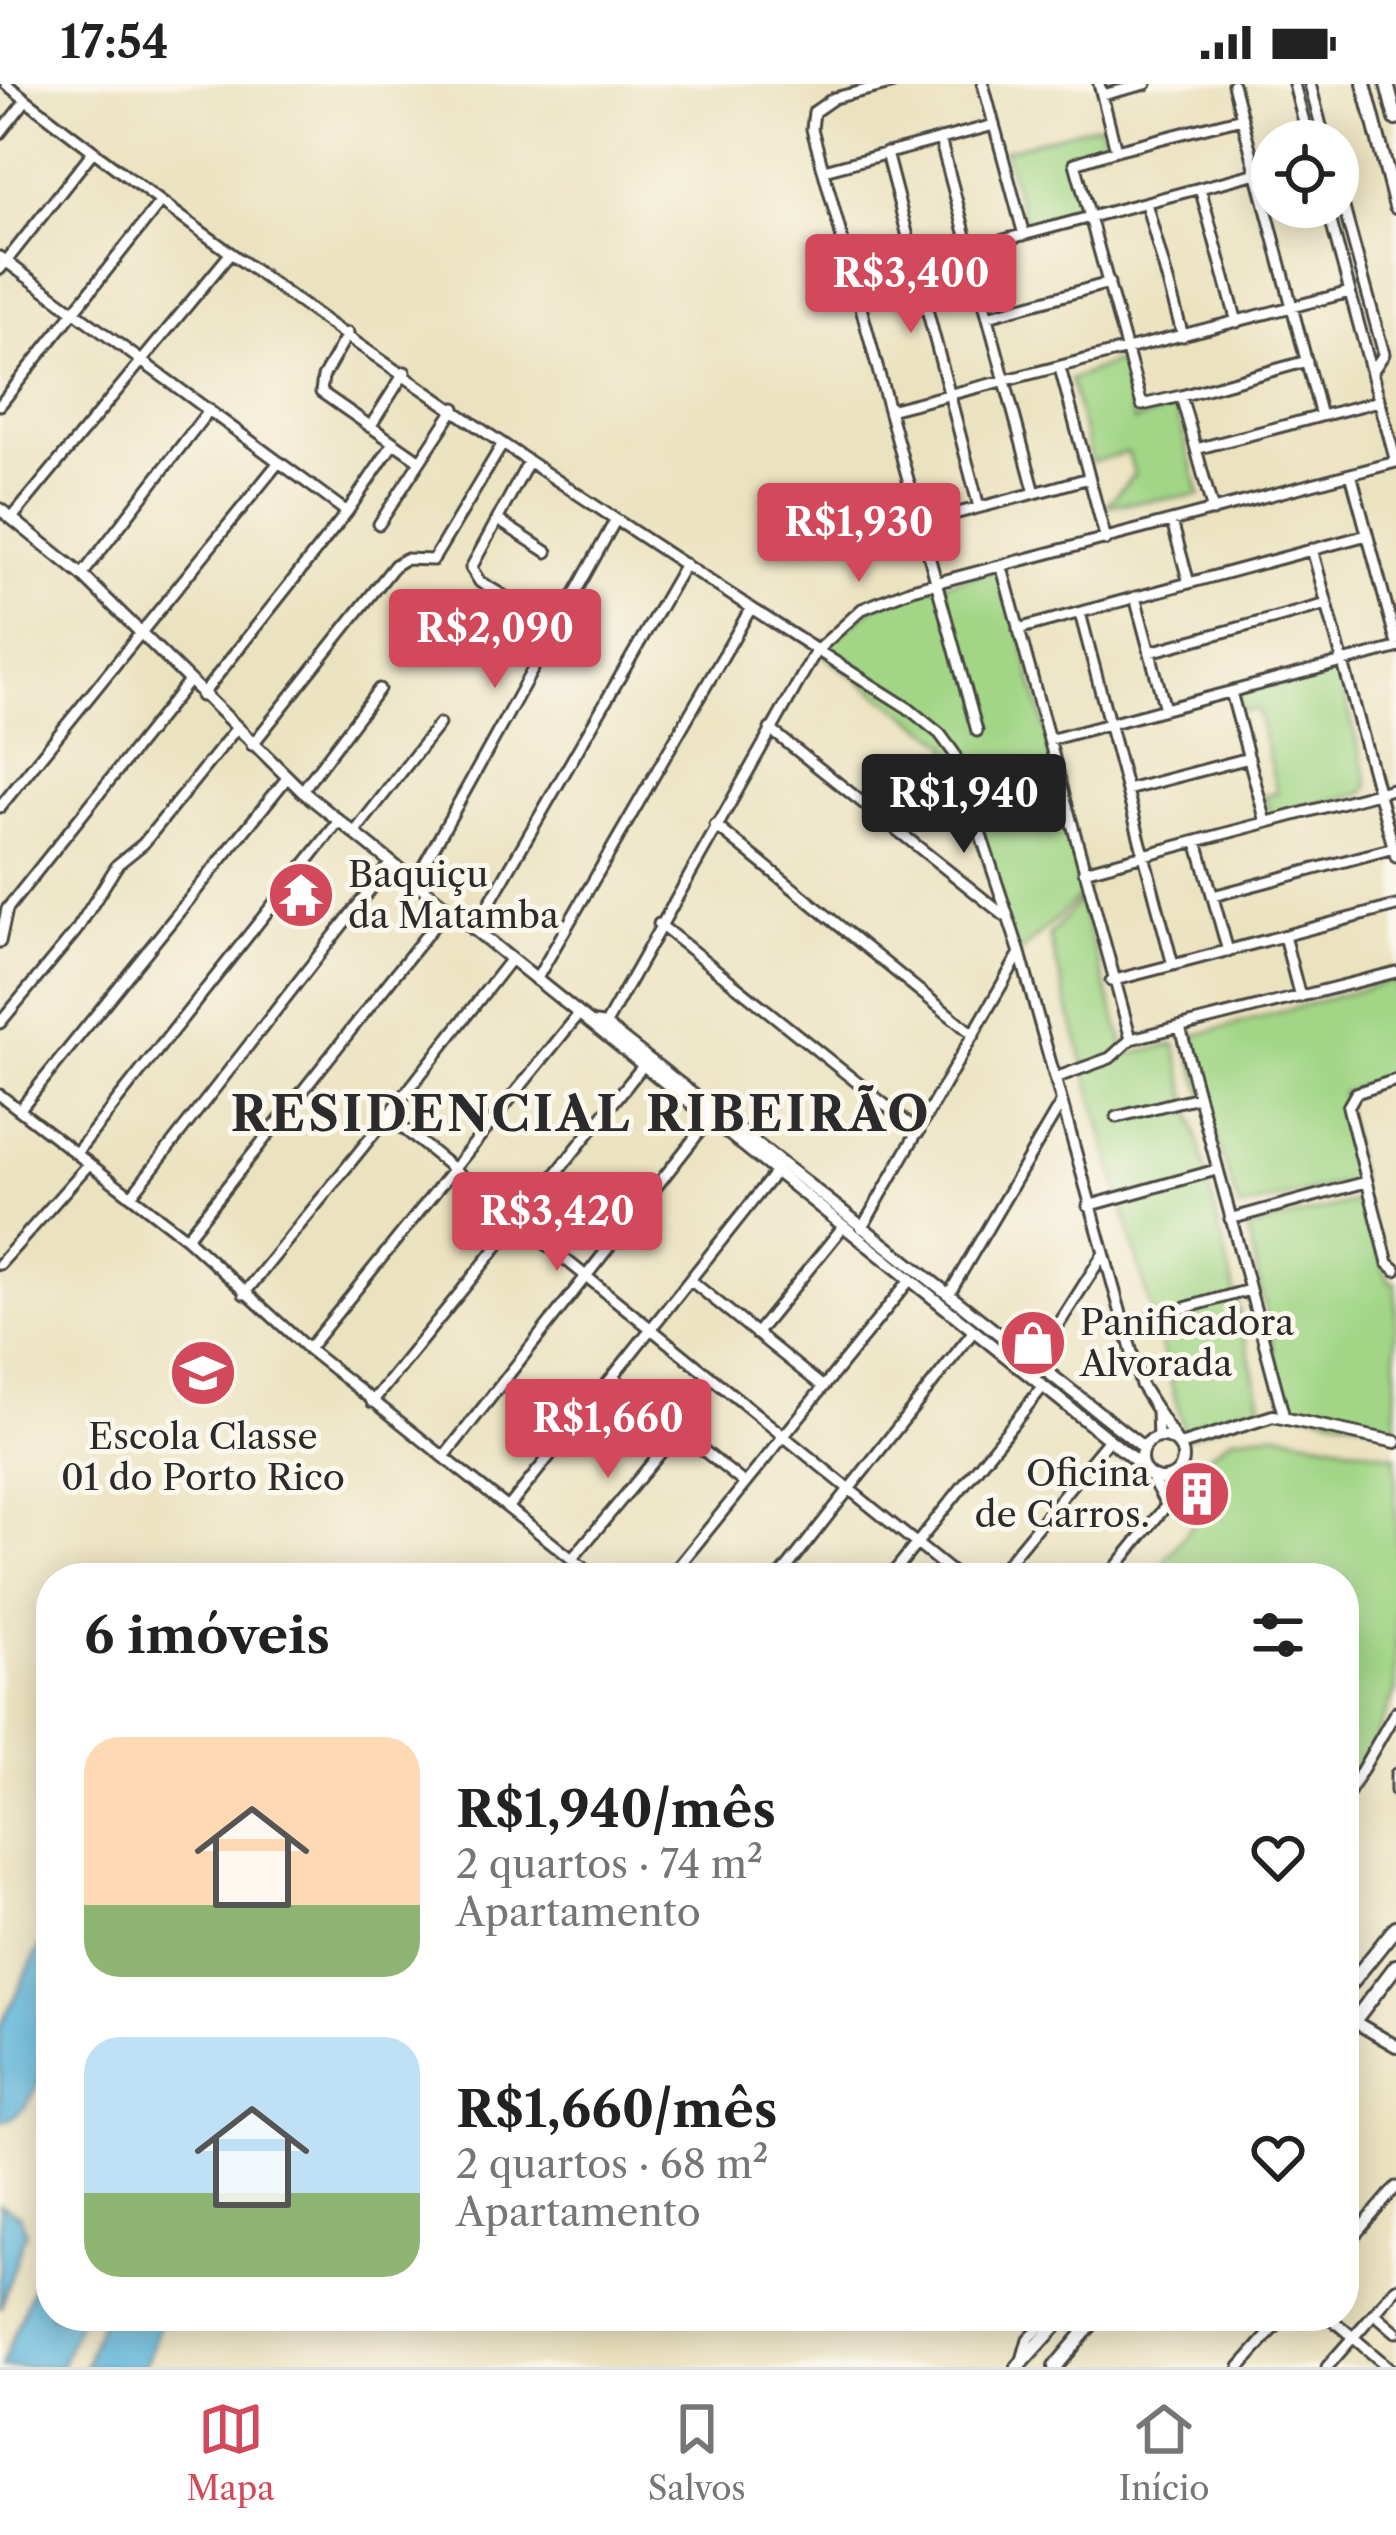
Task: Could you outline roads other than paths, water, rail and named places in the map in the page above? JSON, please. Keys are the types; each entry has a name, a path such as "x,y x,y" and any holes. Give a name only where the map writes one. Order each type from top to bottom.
{"main road":[{"path":"1364,84 1396,207"},
{"path":"1387,84 1396,119"},
{"path":"1359,1973 1396,1927"},
{"path":"1359,2016 1396,1966"},
{"path":"1020,2365 1051,2331"},
{"path":"1055,2367 1085,2331"}],"street":[{"path":"6,84 159,204 405,372 502,445 908,708 949,743 1020,953 1141,1385 1178,1444 1183,1462"},
{"path":"892,84 834,98 814,112 812,129 977,731"},
{"path":"983,84 1024,235"},
{"path":"1116,150 1100,90 1146,84"},
{"path":"1233,84 1251,151"},
{"path":"1294,84 1303,120"},
{"path":"1310,84 1319,120"},
{"path":"0,133 26,100"},
{"path":"1242,118 1075,163 1142,405 1307,361"},
{"path":"824,170 994,125"},
{"path":"940,139 1035,493"},
{"path":"91,154 2,262 347,512"},
{"path":"886,154 979,507"},
{"path":"856,279 1251,175"},
{"path":"1201,188 1237,322"},
{"path":"1146,203 1183,336"},
{"path":"0,405 159,204"},
{"path":"1271,228 1322,416"},
{"path":"599,1027 817,651 881,599 1396,462 1333,228"},
{"path":"1350,228 1384,354 1372,372"},
{"path":"12,518 230,254"},
{"path":"988,316 1108,283"},
{"path":"889,410 1350,292"},
{"path":"348,333 320,389 420,461"},
{"path":"1060,368 1106,540"},
{"path":"370,427 405,372"},
{"path":"1181,397 1213,511"},
{"path":"1196,449 1379,401"},
{"path":"379,524 455,409"},
{"path":"82,575 209,410"},
{"path":"201,696 347,512 393,444"},
{"path":"252,745 395,566 405,559 433,560 502,445"},
{"path":"0,806 279,462"},
{"path":"519,605 471,571 528,463"},
{"path":"1048,740 1396,645 1351,474"},
{"path":"923,522 1089,478"},
{"path":"0,509 82,575 287,778 414,883 1143,1447"},
{"path":"498,520 547,552"},
{"path":"414,883 615,521"},
{"path":"1172,522 1189,583"},
{"path":"1018,629 1367,535"},
{"path":"1213,896 1395,853 1312,549"},
{"path":"474,930 685,564"},
{"path":"1002,568 1111,981 1131,1039"},
{"path":"1135,598 1165,710"},
{"path":"1150,652 1327,604"},
{"path":"536,980 751,608"},
{"path":"1079,613 1173,965"},
{"path":"0,941 7,908 188,682"},
{"path":"302,791 379,689"},
{"path":"1231,692 1266,822"},
{"path":"353,832 439,724"},
{"path":"770,729 1009,919"},
{"path":"0,1023 76,931 110,874 154,831 235,730"},
{"path":"1127,790 1249,758"},
{"path":"20,1109 287,778"},
{"path":"1084,871 1396,788"},
{"path":"76,1153 339,821"},
{"path":"715,825 974,1034"},
{"path":"1197,841 1228,951"},
{"path":"131,1196 391,864"},
{"path":"1111,981 1396,906"},
{"path":"186,1238 446,908"},
{"path":"658,924 919,1132"},
{"path":"1284,936 1300,997"},
{"path":"862,1228 1020,953"},
{"path":"244,1294 510,960"},
{"path":"1055,1078 1110,1058 1131,1039 1396,972"},
{"path":"308,1349 579,1014"},
{"path":"599,1027 708,1121 1107,1442 1142,1465 1166,1507"},
{"path":"1180,1027 1284,1417"},
{"path":"373,1402 641,1066"},
{"path":"1396,1080 1349,1099 1388,1263 1396,1270"},
{"path":"0,1095 186,1238 308,1349 577,1563"},
{"path":"1117,1117 1198,1097"},
{"path":"949,1294 1061,1103"},
{"path":"388,1116 940,1563"},
{"path":"444,1457 708,1121"},
{"path":"0,1264 89,1164"},
{"path":"1088,1206 1216,1170"},
{"path":"508,1508 775,1173"},
{"path":"1230,1219 1366,1182"},
{"path":"756,1334 842,1228"},
{"path":"1035,1362 1102,1256"},
{"path":"690,1280 822,1386"},
{"path":"681,1563 909,1282"},
{"path":"1124,1325 1249,1290"},
{"path":"791,1563 974,1332"},
{"path":"614,1378 746,1484"},
{"path":"901,1563 1041,1389"},
{"path":"1157,1412 1158,1436"},
{"path":"1158,1436 1178,1444 1260,1417 1284,1417 1396,1442"},
{"path":"572,1559 678,1432"},
{"path":"1120,1563 1166,1507 1183,1462 1217,1433"},
{"path":"1143,1447 1158,1436"},
{"path":"1007,1563 1107,1442"},
{"path":"1142,1465 1143,1447"},
{"path":"1151,1477 1174,1476"},
{"path":"1359,1780 1391,1736 1396,1711"},
{"path":"1396,1774 1396,1791"},
{"path":"1365,2008 1375,2029"},
{"path":"1359,2023 1396,2046"},
{"path":"1359,2230 1396,2187"},
{"path":"1359,2330 1396,2288"},
{"path":"1375,2313 1396,2332"},
{"path":"1020,2365 1028,2339 1036,2331"},
{"path":"1240,2367 1272,2331"},
{"path":"1346,2331 1388,2367"},
{"path":"1327,2367 1358,2331"}],"water":[{"path":"36,1954 36,2089 20,2111 0,2122 0,2027"},
{"path":"0,2205 20,2215 26,2231 0,2309"},
{"path":"36,2279 36,2331 74,2331 61,2367 1,2367"},
{"path":"97,2331 157,2331 144,2367 84,2367"}],"place":[{"name":"Baquiçu da Matamba","path":"301,895"},
{"name":"Panificadora Alvorada","path":"1033,1343"},
{"name":"Escola Classe 01 do Porto Rico","path":"203,1373"},
{"name":"Oficina de Carros.","path":"1197,1494"}],"district":[{"name":"RESIDENCIAL RIBEIRÃO","path":"581,1114"}]}
